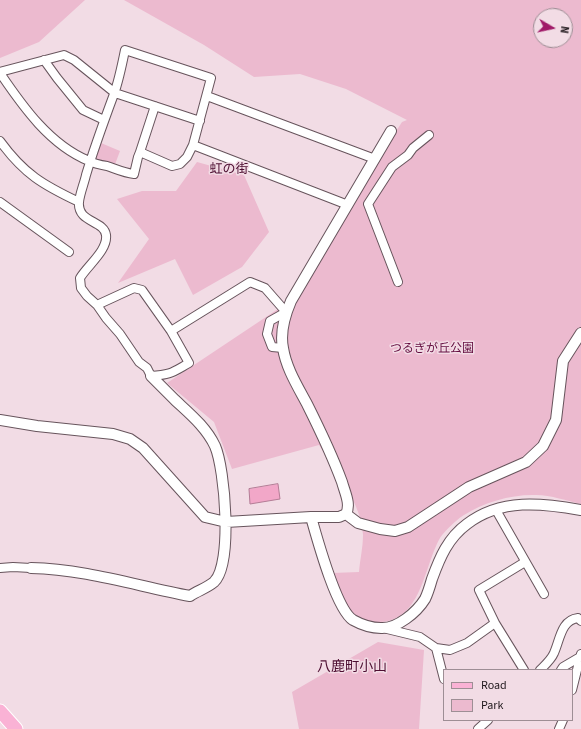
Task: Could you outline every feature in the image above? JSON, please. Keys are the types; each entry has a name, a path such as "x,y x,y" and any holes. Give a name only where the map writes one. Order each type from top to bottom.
{"main road":[{"path":"0,711 16,729"}],"street":[{"path":"0,568 47,569 102,577 190,596 214,582 220,572 223,560 226,522 221,462 214,445 198,421 152,376 147,368 139,362 120,334 97,305 81,288 80,278 102,251 106,234 103,228 85,218 80,210 79,202 90,161 114,93 125,50 211,78 200,121 187,157 180,164 172,166 140,152"},
{"path":"155,106 134,174 125,173 90,161 69,151 50,136 16,95 0,72 64,55 74,60 114,93 155,106 200,121"},
{"path":"44,60 83,110 104,120"},
{"path":"207,96 375,159"},
{"path":"0,420 37,426 113,434 130,439 143,448 205,517 226,522 311,517 339,517 346,514 349,508 346,494 328,447 290,372 283,348 283,333 286,312 291,301 391,131"},
{"path":"398,282 368,204 392,167 430,135"},
{"path":"0,141 8,153 30,175 52,189 79,202"},
{"path":"192,145 348,205"},
{"path":"0,202 69,252"},
{"path":"171,331 250,282 265,288 286,312"},
{"path":"97,305 134,288 142,290 171,331 189,364 168,375 152,376"},
{"path":"283,348 272,347 267,334 270,321 286,312"},
{"path":"346,514 358,523 380,530 395,532 408,527 469,487 526,462 543,446 556,420 563,361 581,333"},
{"path":"387,628 415,612 419,607 426,597 445,548 455,535 468,523 489,512 510,505 548,504 581,510"},
{"path":"496,510 544,594"},
{"path":"311,517 333,587 341,604 352,620 370,628 387,628 420,637 436,648 450,650 467,643 495,623"},
{"path":"523,669 495,623 479,590 525,562"},
{"path":"541,669 554,654 564,625 572,619 578,618 581,621"},
{"path":"436,648 443,675"},
{"path":"562,669 581,655"},
{"path":"573,686 581,655"},
{"path":"478,729 487,721"}],"green space":[{"path":"0,0 85,0 39,42 0,58"},
{"name":"つるぎが丘公園","path":"124,0 581,0 581,504 547,496 527,495 508,497 472,510 458,519 440,538 434,550 419,592 412,604 403,614 391,620 375,622 358,617 346,605 338,589 332,573 359,572 363,535 358,511 353,499 340,476 319,445 232,469 214,422 167,383 278,309 290,296 402,122 407,120 346,89 300,74 254,77 204,45"},
{"path":"101,143 120,151 114,167 95,159"},
{"path":"197,162 244,175 269,232 242,267 193,295 175,259 118,283 149,239 117,199 142,191 176,191"},
{"path":"378,642 424,650 419,729 299,729 292,692"}],"shaded area":[{"path":"278,484 280,499 250,504 249,489"}],"district":[{"name":"虹の街","path":"229,170"},
{"name":"八鹿町小山","path":"352,668"}]}
